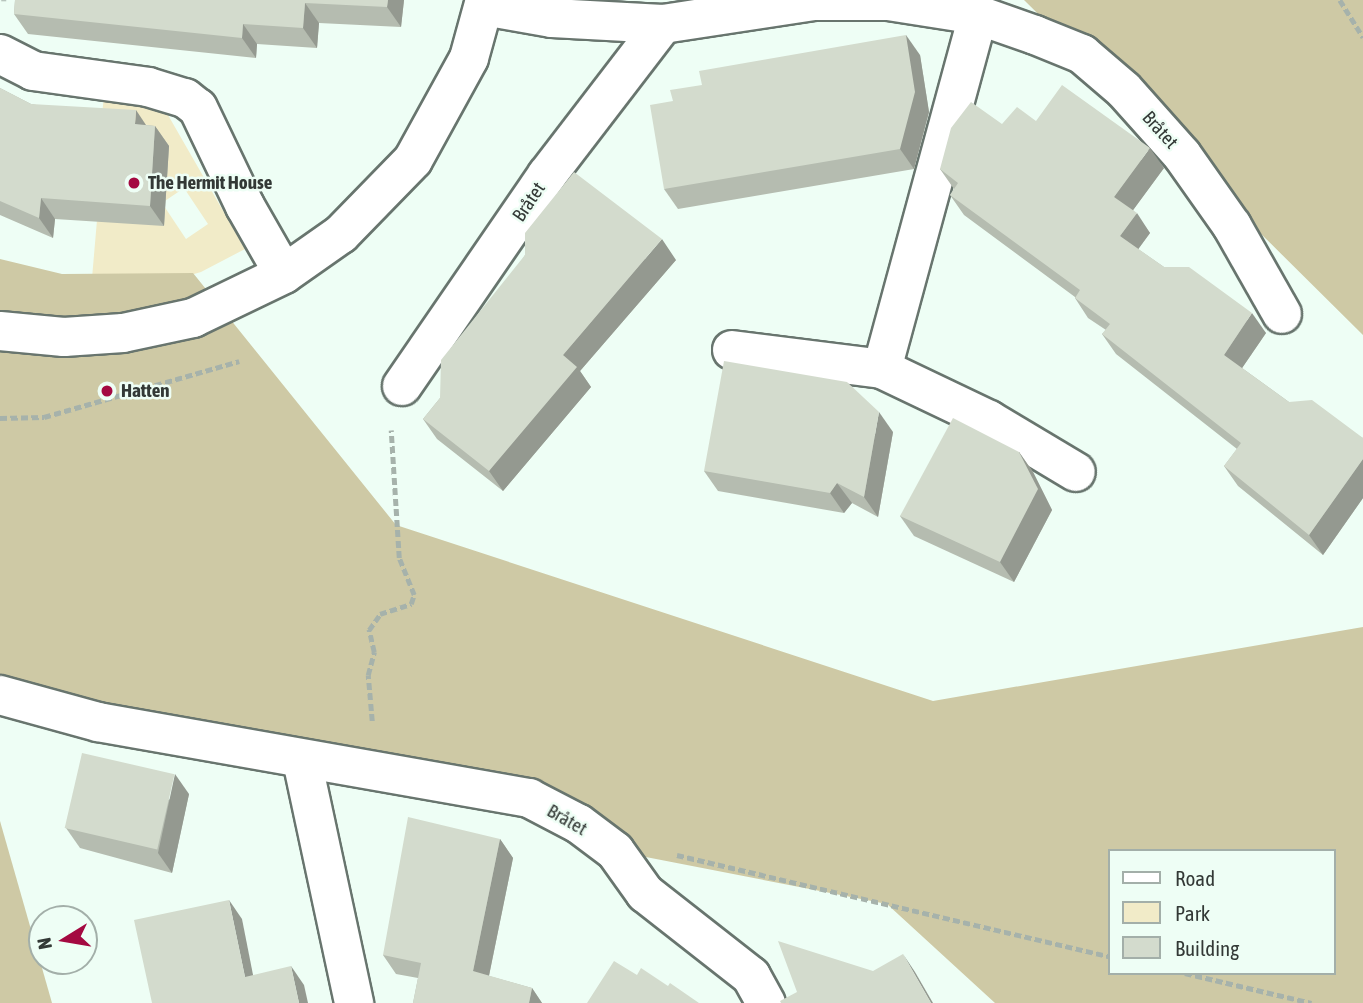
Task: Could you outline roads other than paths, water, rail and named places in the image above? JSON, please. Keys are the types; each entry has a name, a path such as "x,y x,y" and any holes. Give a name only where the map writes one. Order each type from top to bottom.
{"street":[{"name":"Bråtet","path":"0,331 64,337 123,333 192,318 284,274 341,234 413,160 469,58 484,3 552,18 663,24 814,1 888,1 978,15 1082,54 1124,90 1182,155 1218,205 1282,314"},
{"path":"882,369 978,15"},
{"name":"Bråtet","path":"402,386 547,174 663,24"},
{"path":"0,54 33,71 148,87 185,98 198,108 284,274"},
{"path":"732,350 882,369 989,420 1076,472"},
{"name":"Bråtet","path":"0,695 98,722 530,798 579,824 615,851 645,893 751,976 766,1003"},
{"path":"302,760 354,1003"}],"place":[{"name":"The Hermit House","path":"134,183"},
{"name":"Hatten","path":"107,391"}]}
